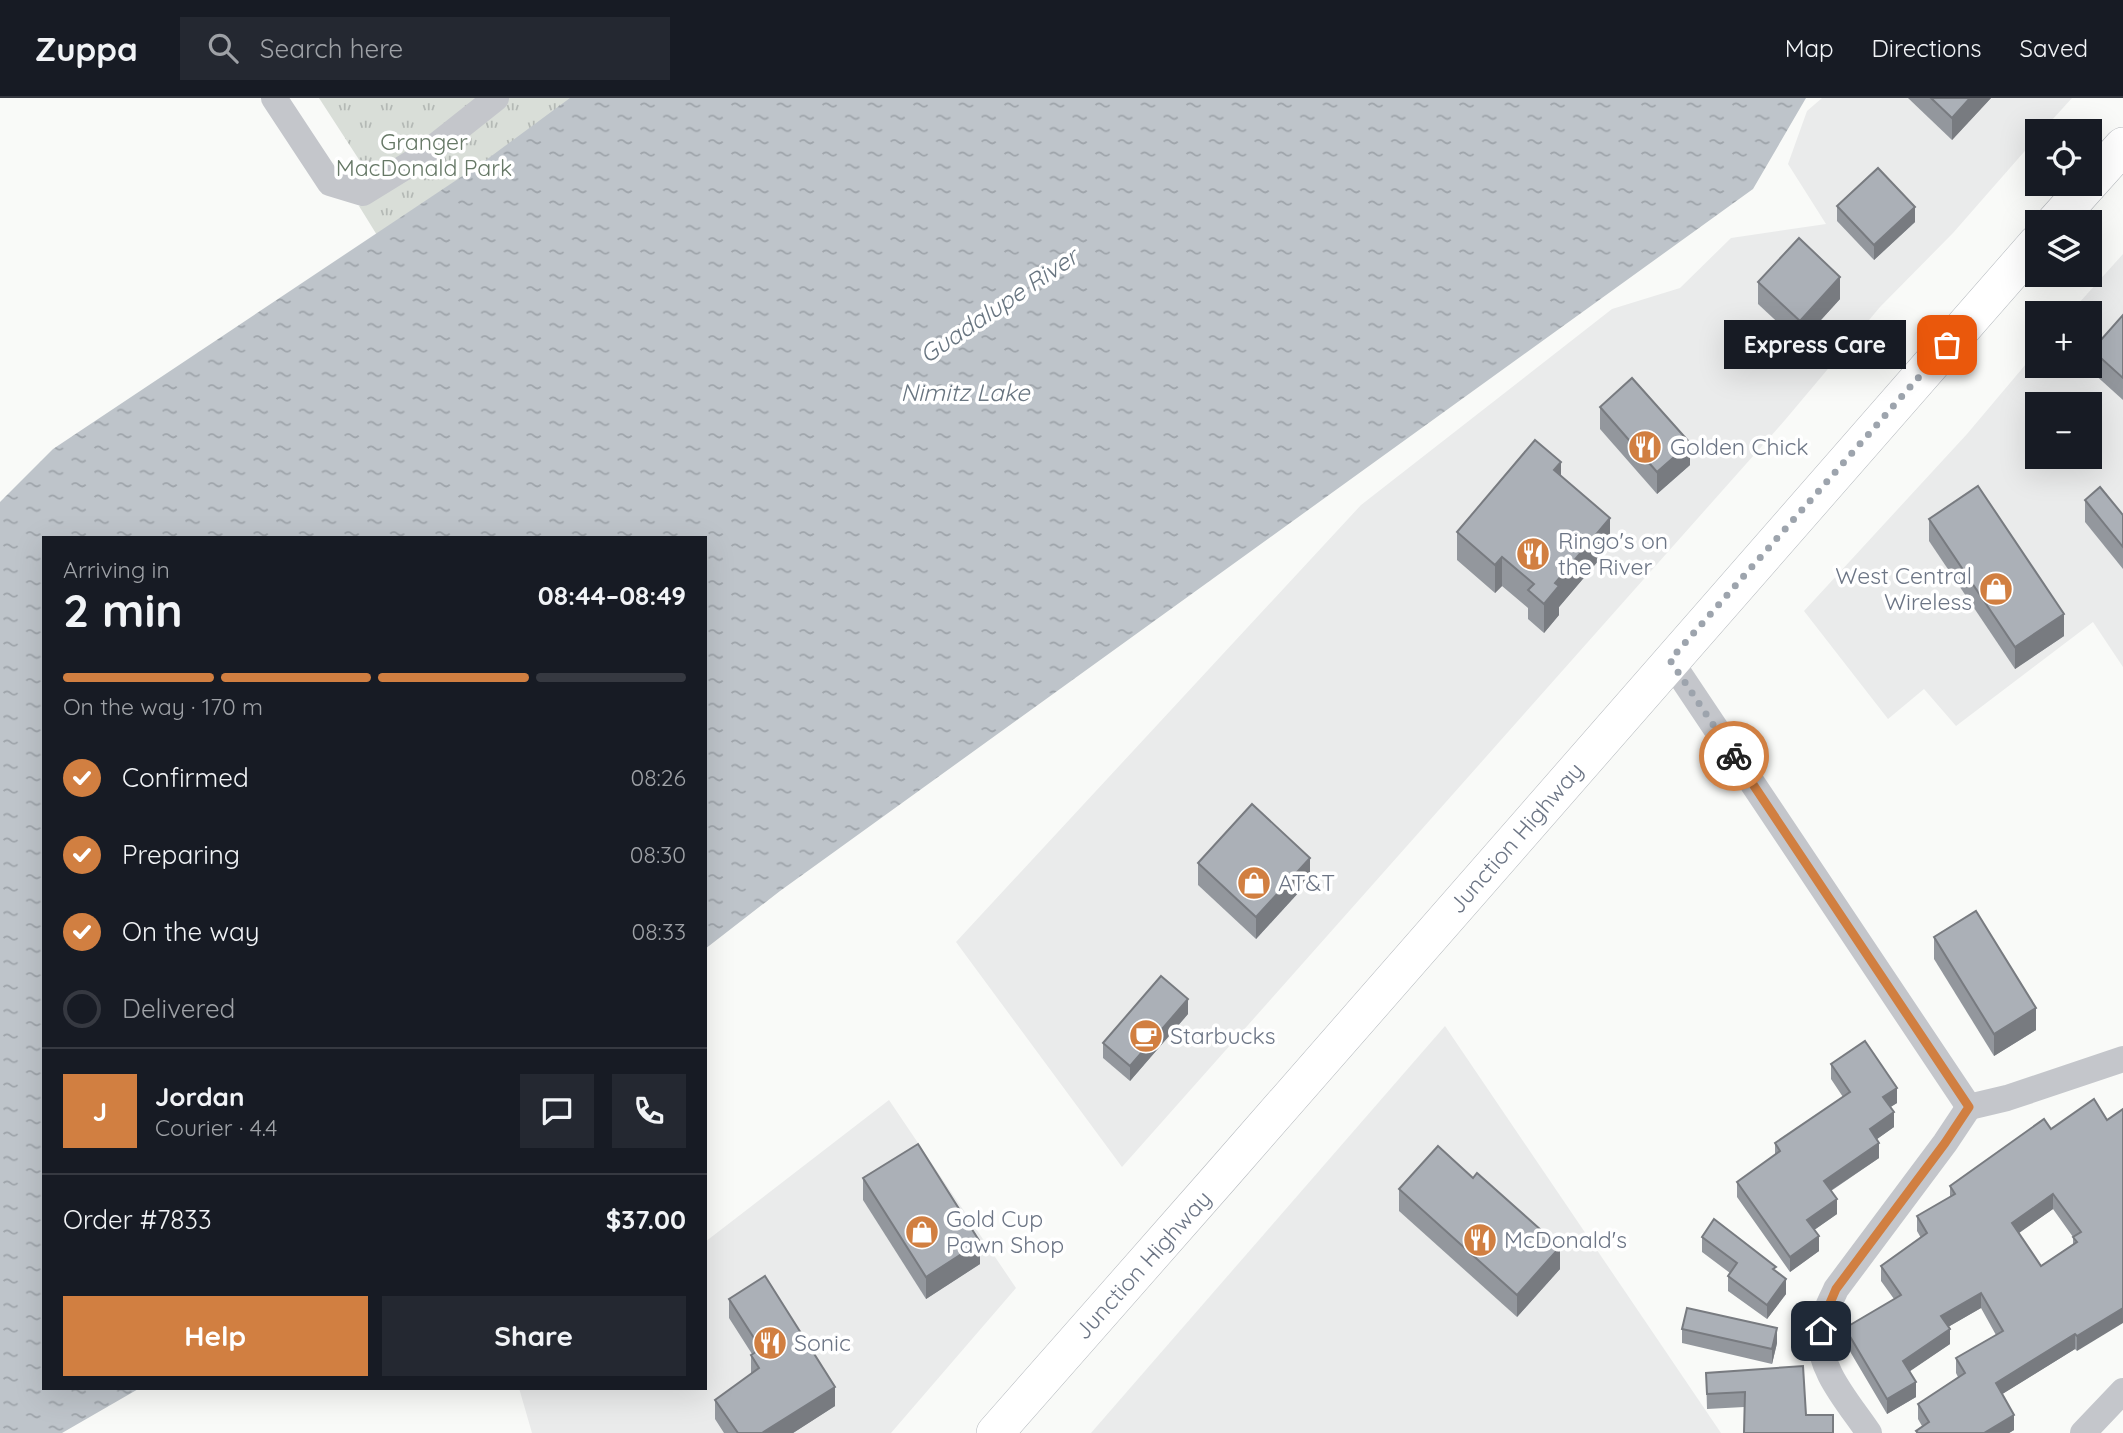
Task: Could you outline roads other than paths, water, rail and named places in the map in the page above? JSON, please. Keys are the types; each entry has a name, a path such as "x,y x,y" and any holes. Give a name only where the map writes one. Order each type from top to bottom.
{"main road":[{"path":"2066,210 2123,146"},
{"name":"Junction Highway","path":"995,1433 2025,257"}],"street":[{"path":"274,98 330,183 363,193 423,156 496,98"},
{"path":"1670,660 1969,1107"},
{"path":"1869,1433 1829,1373 1824,1359 1821,1345 1824,1317 1836,1289 1969,1107 2007,1098 2123,1059"},
{"path":"2083,1433 2122,1392"}],"water":[{"name":"Nimitz Lake","path":"570,98 1806,98 1753,189 780,891 707,947 707,536 42,536 42,1390 137,1390 62,1433 0,1433 0,502 53,449 482,163"}],"place":[{"name":"Express Care","path":"1947,345"},
{"name":"Golden Chick","path":"1645,447"},
{"name":"Ringo's on the River","path":"1533,554"},
{"name":"West Central Wireless","path":"1996,589"},
{"name":"AT&T","path":"1254,883"},
{"name":"Starbucks","path":"1146,1036"},
{"name":"Gold Cup Pawn Shop","path":"922,1232"},
{"name":"McDonald's","path":"1480,1240"},
{"name":"Sonic","path":"770,1343"}],"park label":[{"name":"Granger MacDonald Park","path":"424,155"}],"water label":[{"name":"Guadalupe River","path":"999,306"}]}
